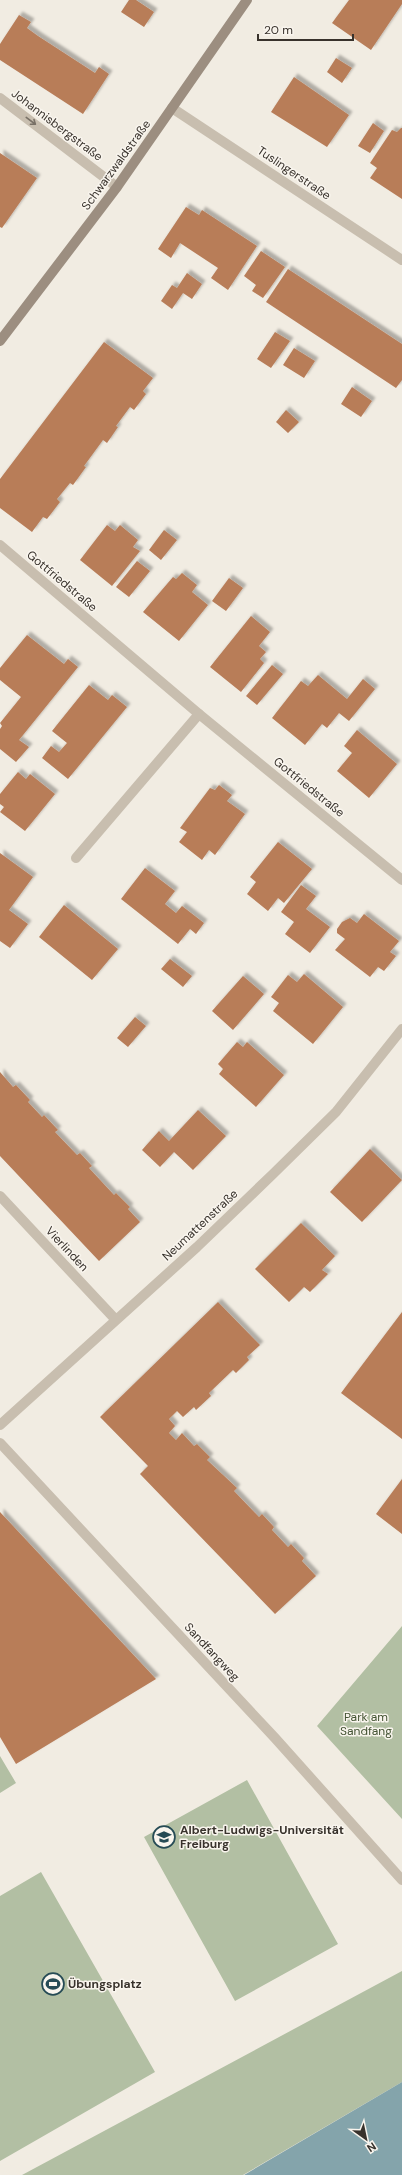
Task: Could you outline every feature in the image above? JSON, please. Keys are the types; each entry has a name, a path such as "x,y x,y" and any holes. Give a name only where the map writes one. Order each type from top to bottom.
{"main road":[{"name":"Schwarzwaldstraße","path":"0,341 117,187 247,0"}],"street":[{"name":"Johannisbergstraße","path":"0,98 117,187"},
{"name":"Tuslingerstraße","path":"172,108 402,260"},
{"name":"Gottfriedstraße","path":"0,545 199,714 402,880"},
{"path":"76,858 199,714"},
{"name":"Neumattenstraße","path":"0,1425 197,1247 336,1112 402,1029"},
{"name":"Vierlinden","path":"0,1196 116,1320"},
{"name":"Sandfangweg","path":"0,1443 275,1738 402,1880"}],"green space":[{"name":"Park am Sandfang","path":"402,1626 402,1819 317,1726"},
{"path":"0,1756 16,1783 0,1793"},
{"path":"247,1780 338,1944 235,2001 144,1837"},
{"name":"Übungsplatz","path":"41,1872 155,2072 0,2161 0,1896"},
{"path":"402,1971 402,2082 243,2175 22,2175"}],"water":[{"path":"402,2082 402,2175 244,2175"}],"building":[{"path":"129,0 136,0 154,12 144,27 121,12"},
{"path":"349,0 402,0 402,4 371,50 332,23"},
{"path":"19,15 31,22 27,28 38,36 95,73 99,67 109,74 83,114 0,60 0,44"},
{"path":"336,58 352,68 342,83 327,72"},
{"path":"294,77 349,115 327,147 271,112"},
{"path":"373,123 384,131 370,153 358,146"},
{"path":"401,128 402,199 370,178 377,168 370,163 392,130 397,132"},
{"path":"0,153 37,178 2,228 0,227"},
{"path":"186,207 199,215 202,210 257,246 228,290 211,278 218,268 180,243 171,258 158,249"},
{"path":"261,251 285,267 263,298 252,291 256,285 244,276"},
{"path":"288,269 402,344 402,380 396,388 266,302"},
{"path":"187,273 202,284 192,299 183,293 172,309 161,301 172,285 177,288"},
{"path":"275,332 290,341 271,368 257,359"},
{"path":"104,342 153,378 143,391 146,394 134,410 130,407 116,426 118,427 107,443 103,440 84,466 86,467 73,485 70,483 57,499 60,502 47,519 43,517 32,532 0,508 0,479"},
{"path":"294,348 315,361 304,378 283,365"},
{"path":"352,387 372,401 361,417 341,404"},
{"path":"286,410 299,422 288,433 276,422"},
{"path":"107,525 115,531 120,525 138,540 133,547 140,551 112,586 80,560"},
{"path":"164,530 177,540 161,560 149,550"},
{"path":"137,561 150,571 129,597 116,587"},
{"path":"182,573 197,585 192,592 208,605 179,641 143,612 173,577 176,579"},
{"path":"229,578 243,588 226,611 212,601"},
{"path":"251,616 270,632 259,646 266,652 260,659 264,663 241,692 210,667"},
{"path":"27,635 64,664 68,659 78,667 19,740 29,747 16,762 0,749 0,729 2,726 0,723 21,697 0,680 0,668"},
{"path":"272,665 283,674 257,705 246,696"},
{"path":"318,675 347,699 363,679 375,689 349,721 339,713 327,728 322,724 305,745 272,718 301,681 308,686"},
{"path":"89,685 108,700 112,695 127,707 68,779 42,758 51,746 59,752 67,743 52,731"},
{"path":"357,730 397,764 369,798 337,771 352,753 344,746"},
{"path":"18,772 26,779 30,774 55,794 25,831 0,812 4,807 0,804 0,794"},
{"path":"219,785 232,795 227,801 245,814 215,855 209,850 202,860 179,842 187,832 180,828 210,788 215,790"},
{"path":"278,842 312,869 284,903 278,898 268,911 247,894 256,882 250,877"},
{"path":"0,853 33,877 9,910 28,924 10,948 0,941"},
{"path":"145,868 175,891 165,904 176,913 182,906 204,923 196,934 190,929 178,944 121,899"},
{"path":"301,885 316,896 306,909 330,927 310,953 285,934 294,922 281,912"},
{"path":"64,905 118,949 92,980 39,937"},
{"path":"364,914 399,941 390,952 396,956 384,971 378,967 370,977 335,950 345,939 337,933 337,929 342,922 350,918 357,923"},
{"path":"170,959 192,976 183,987 161,969"},
{"path":"304,974 343,1007 313,1044 273,1011 279,1003 271,997 288,975 297,982"},
{"path":"243,976 264,994 233,1030 212,1011"},
{"path":"135,1017 146,1026 128,1047 117,1038"},
{"path":"237,1042 243,1047 247,1042 284,1075 256,1107 219,1074 223,1069 218,1064"},
{"path":"0,1072 13,1087 16,1085 30,1100 28,1102 42,1117 44,1115 58,1130 55,1132 77,1155 80,1153 92,1166 89,1168 114,1195 116,1193 130,1207 128,1209 140,1222 99,1261 0,1156"},
{"path":"198,1110 226,1136 193,1170 174,1152 160,1167 142,1150 159,1131 169,1141"},
{"path":"370,1149 402,1180 362,1222 330,1192"},
{"path":"301,1223 335,1256 322,1270 328,1274 310,1292 304,1287 289,1302 255,1269"},
{"path":"218,1302 260,1345 247,1357 249,1360 236,1373 233,1370 209,1393 211,1396 196,1410 194,1407 183,1417 177,1411 169,1419 175,1426 169,1433 176,1440 182,1433 194,1446 197,1444 210,1457 207,1460 237,1488 234,1491 259,1517 262,1514 274,1527 272,1530 288,1547 291,1544 304,1558 302,1561 316,1576 275,1614 140,1474 148,1466 100,1417"},
{"path":"402,1312 402,1439 341,1393"},
{"path":"402,1479 402,1534 376,1514"},
{"path":"0,1512 156,1679 16,1764 0,1737"}],"place":[{"name":"Albert-Ludwigs-Universität Freiburg","path":"164,1837"},
{"name":"Übungsplatz","path":"53,1984"}]}
